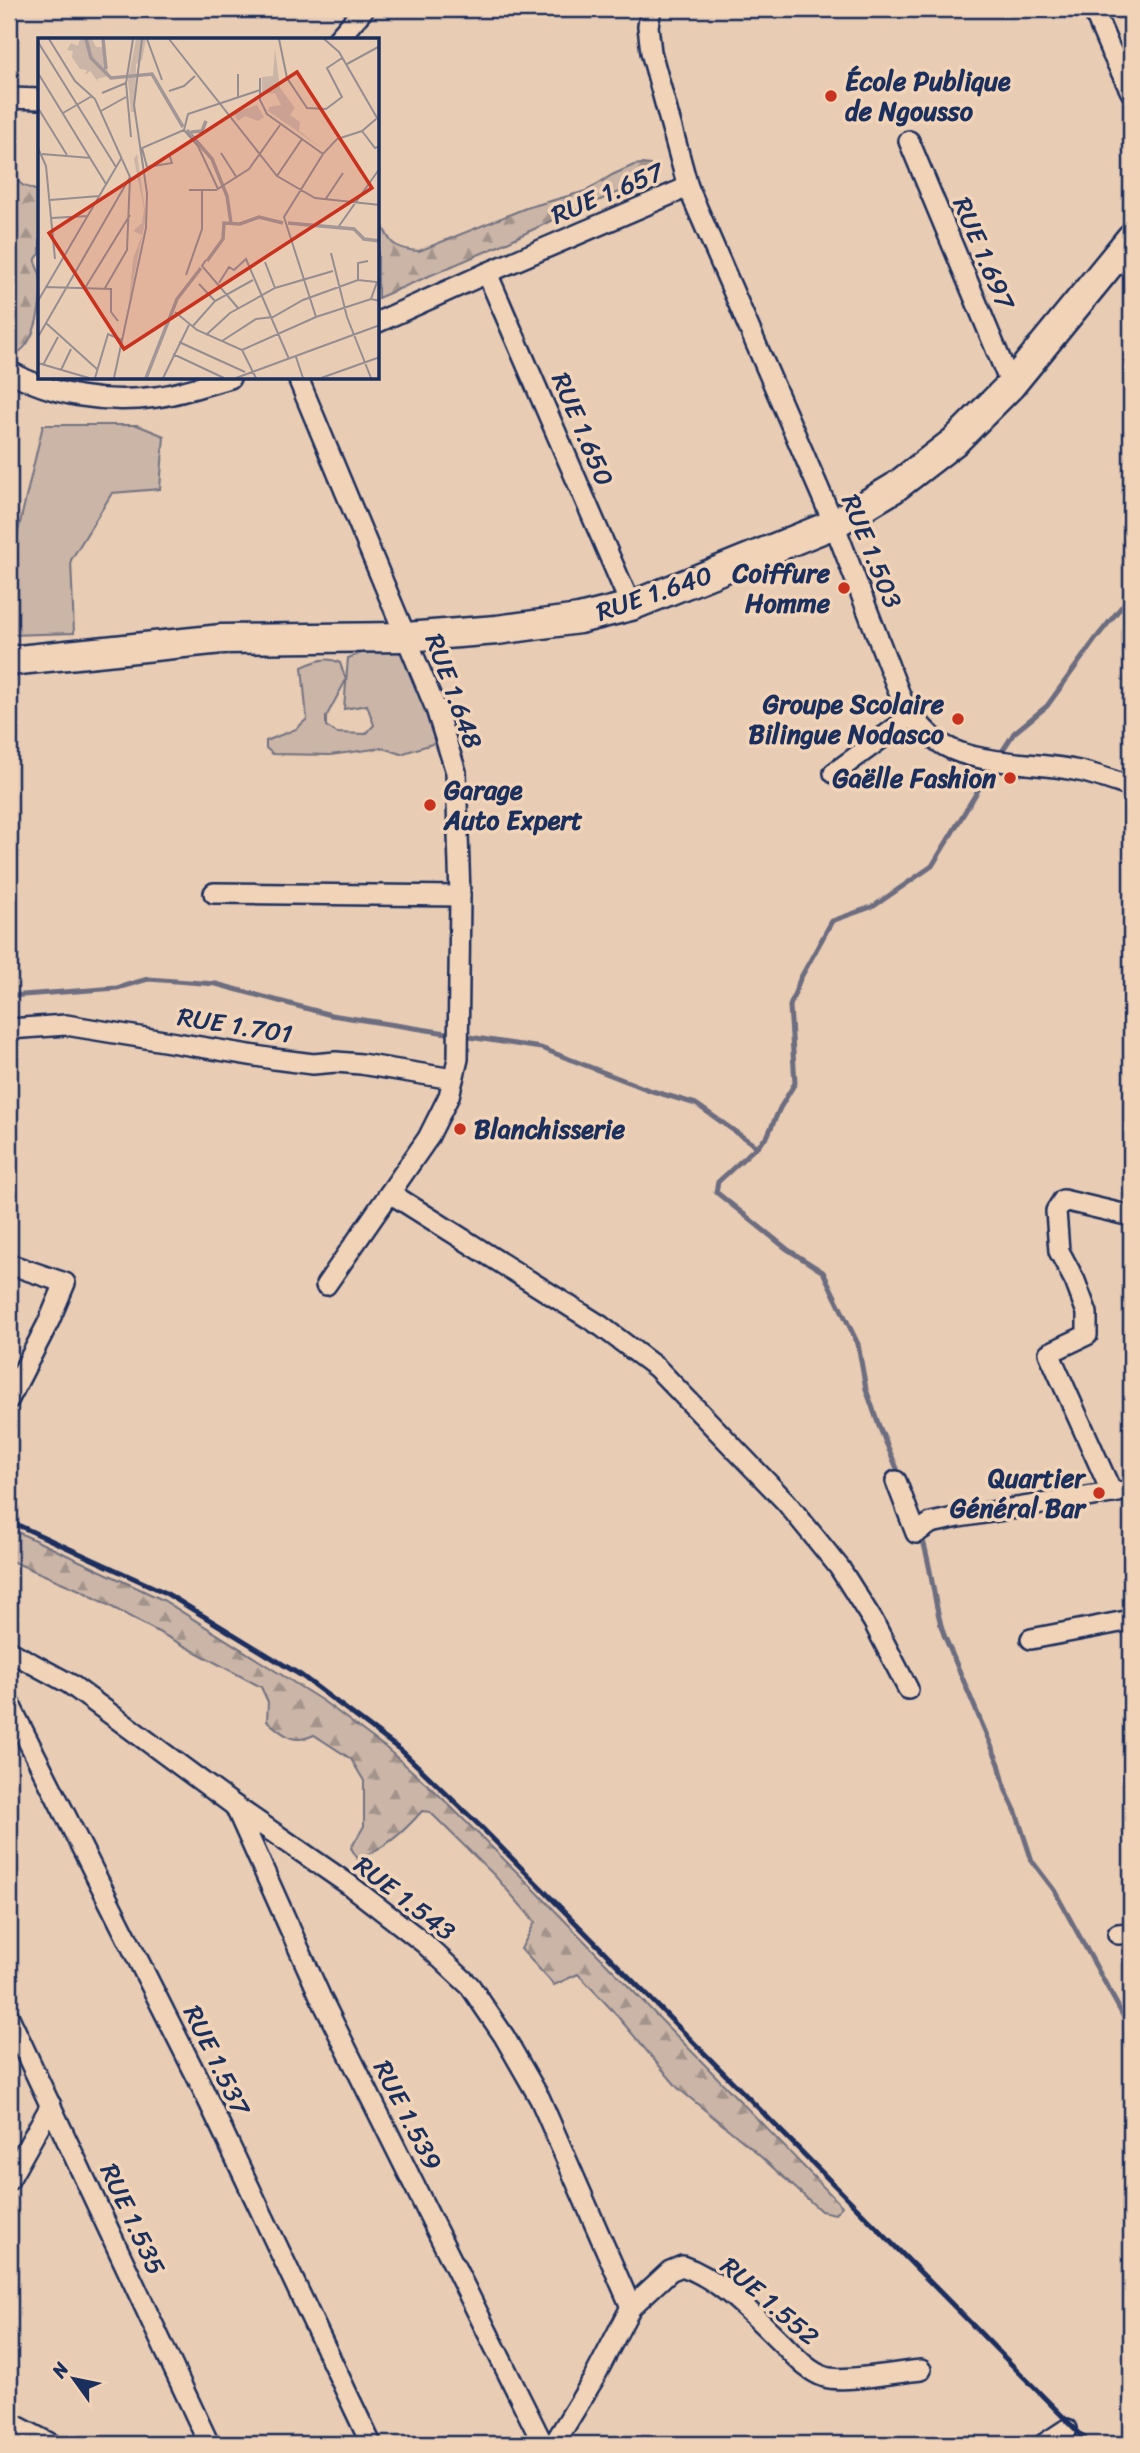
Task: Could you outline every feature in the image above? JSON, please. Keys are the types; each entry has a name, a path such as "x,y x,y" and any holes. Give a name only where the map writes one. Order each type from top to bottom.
{"street":[{"path":"339,38 364,9"},
{"name":"RUE 1.657","path":"380,321 688,187 651,52 648,26 651,9"},
{"path":"1094,9 1131,92"},
{"path":"9,98 38,99"},
{"name":"RUE 1.697","path":"909,141 1011,386"},
{"name":"RUE 1.503","path":"688,187 834,524 905,708 946,746 972,755 1030,766 1073,769 1131,788"},
{"name":"RUE 1.640","path":"9,661 222,639 406,637 497,630 579,619 631,606 834,524 894,488 955,441 1011,386 1131,238"},
{"name":"RUE 1.650","path":"487,273 631,606"},
{"path":"9,371 27,381 84,397 116,400 158,397 222,380"},
{"name":"RUE 1.648","path":"299,380 436,709 456,772 460,896 458,1059 449,1096 428,1138 326,1285"},
{"path":"834,774 912,716"},
{"path":"214,893 460,896"},
{"name":"RUE 1.701","path":"9,1029 66,1025 274,1059 313,1064 336,1062 453,1079"},
{"path":"390,1193 601,1326 657,1368 786,1502 839,1567 873,1621 908,1689"},
{"path":"896,1481 916,1533 931,1523 959,1517 1121,1491 1049,1353 1087,1335 1087,1313 1059,1251 1056,1211 1063,1200 1131,1216"},
{"path":"9,1264 65,1283 50,1321 9,1399"},
{"path":"1031,1639 1131,1620"},
{"name":"RUE 1.543","path":"9,1651 70,1684 234,1806 389,1914 470,1986 504,2036 540,2099 631,2307"},
{"name":"RUE 1.537","path":"9,1703 199,2081 371,2444"},
{"name":"RUE 1.539","path":"234,1806 320,1996 543,2444"},
{"name":"RUE 1.535","path":"9,2017 209,2444"},
{"path":"9,2180 51,2105"},
{"name":"RUE 1.552","path":"554,2444 593,2380 631,2307 670,2271 682,2266 719,2286 809,2370 826,2378 921,2370"},
{"path":"9,2422 51,2444"},
{"path":"1044,2444 1066,2429"}],"green space":[{"path":"634,165 650,165 650,175 642,183 380,297 380,220 391,242 401,248 419,251 526,208 586,191"},
{"path":"9,172 22,185 38,191 38,318 24,348 17,353 9,352"},
{"path":"43,425 137,425 164,436 160,489 112,493 71,560 74,633 9,635 9,570"},
{"path":"378,647 405,654 430,706 435,743 401,754 382,748 330,755 273,754 266,748 266,741 296,729 307,719 302,667 321,660 340,663 346,680 326,717 326,726 337,733 366,734 374,725 367,705 344,709 348,658"},
{"path":"9,1528 163,1600 323,1701 385,1747 440,1796 533,1888 842,2206 835,2214 821,2211 750,2147 678,2088 578,1974 554,1985 521,1949 535,1922 495,1876 430,1812 422,1811 393,1839 358,1859 351,1848 364,1826 364,1781 351,1759 314,1735 294,1739 267,1721 268,1702 261,1687 82,1591 9,1560"}],"waterway":[{"path":"997,754 1001,753 1014,733 1047,706 1131,595"},
{"path":"901,1478 866,1389 858,1344 823,1272 787,1249 716,1192 718,1182 767,1137 795,1083 790,1006 800,979 832,921 874,906 932,866 980,787 982,771 988,762"},
{"path":"9,996 117,988 148,979 216,984 331,1015 453,1034"},
{"path":"463,1036 541,1048 649,1090 696,1104 757,1147"},
{"path":"921,1534 944,1635 999,1764 1032,1861 1054,1890 1131,2030"}],"railway":[{"path":"9,1521 164,1592 302,1676 403,1752 482,1828 1090,2444"}],"place":[{"name":"École Publique de Ngousso","path":"831,96"},
{"name":"Coiffure Homme","path":"844,588"},
{"name":"Groupe Scolaire Bilingue Nodasco","path":"958,719"},
{"name":"Gaëlle Fashion","path":"1010,778"},
{"name":"Garage Auto Expert","path":"430,805"},
{"name":"Blanchisserie","path":"460,1129"},
{"name":"Quartier Général Bar","path":"1099,1493"}]}
